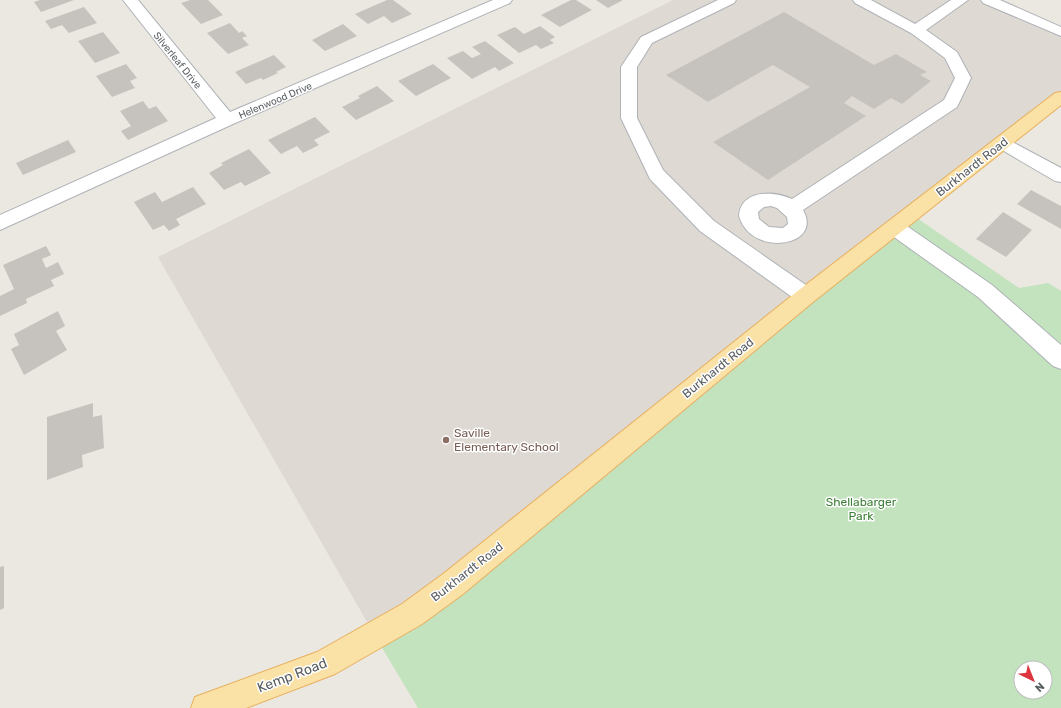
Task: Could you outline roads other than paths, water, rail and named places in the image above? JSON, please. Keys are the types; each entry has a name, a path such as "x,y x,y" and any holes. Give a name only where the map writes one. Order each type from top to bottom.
{"main road":[{"name":"Burkhardt Road","path":"375,636 412,614 453,584 806,296 1061,98"},
{"name":"Kemp Road","path":"206,708 325,664 375,636"}],"street":[{"name":"Silverleaf Drive","path":"130,0 227,120"},
{"name":"Helenwood Drive","path":"0,223 227,120 505,0"},
{"path":"729,0 646,40 629,67 629,118 656,174 708,226 806,296"},
{"path":"792,208 951,103 963,78 952,55 916,30 860,0"},
{"path":"916,30 961,0"},
{"path":"988,0 1061,32"},
{"path":"1003,143 1061,176"},
{"path":"763,200 778,201 792,208 799,220 794,232 780,237 771,236 758,230 750,222 748,216 752,205 763,200"},
{"path":"894,228 985,291 1061,359"},
{"path":"738,247 758,230"}],"place":[{"name":"Saville Elementary School","path":"446,440"}],"park label":[{"name":"Shellabarger Park","path":"861,509"}]}
